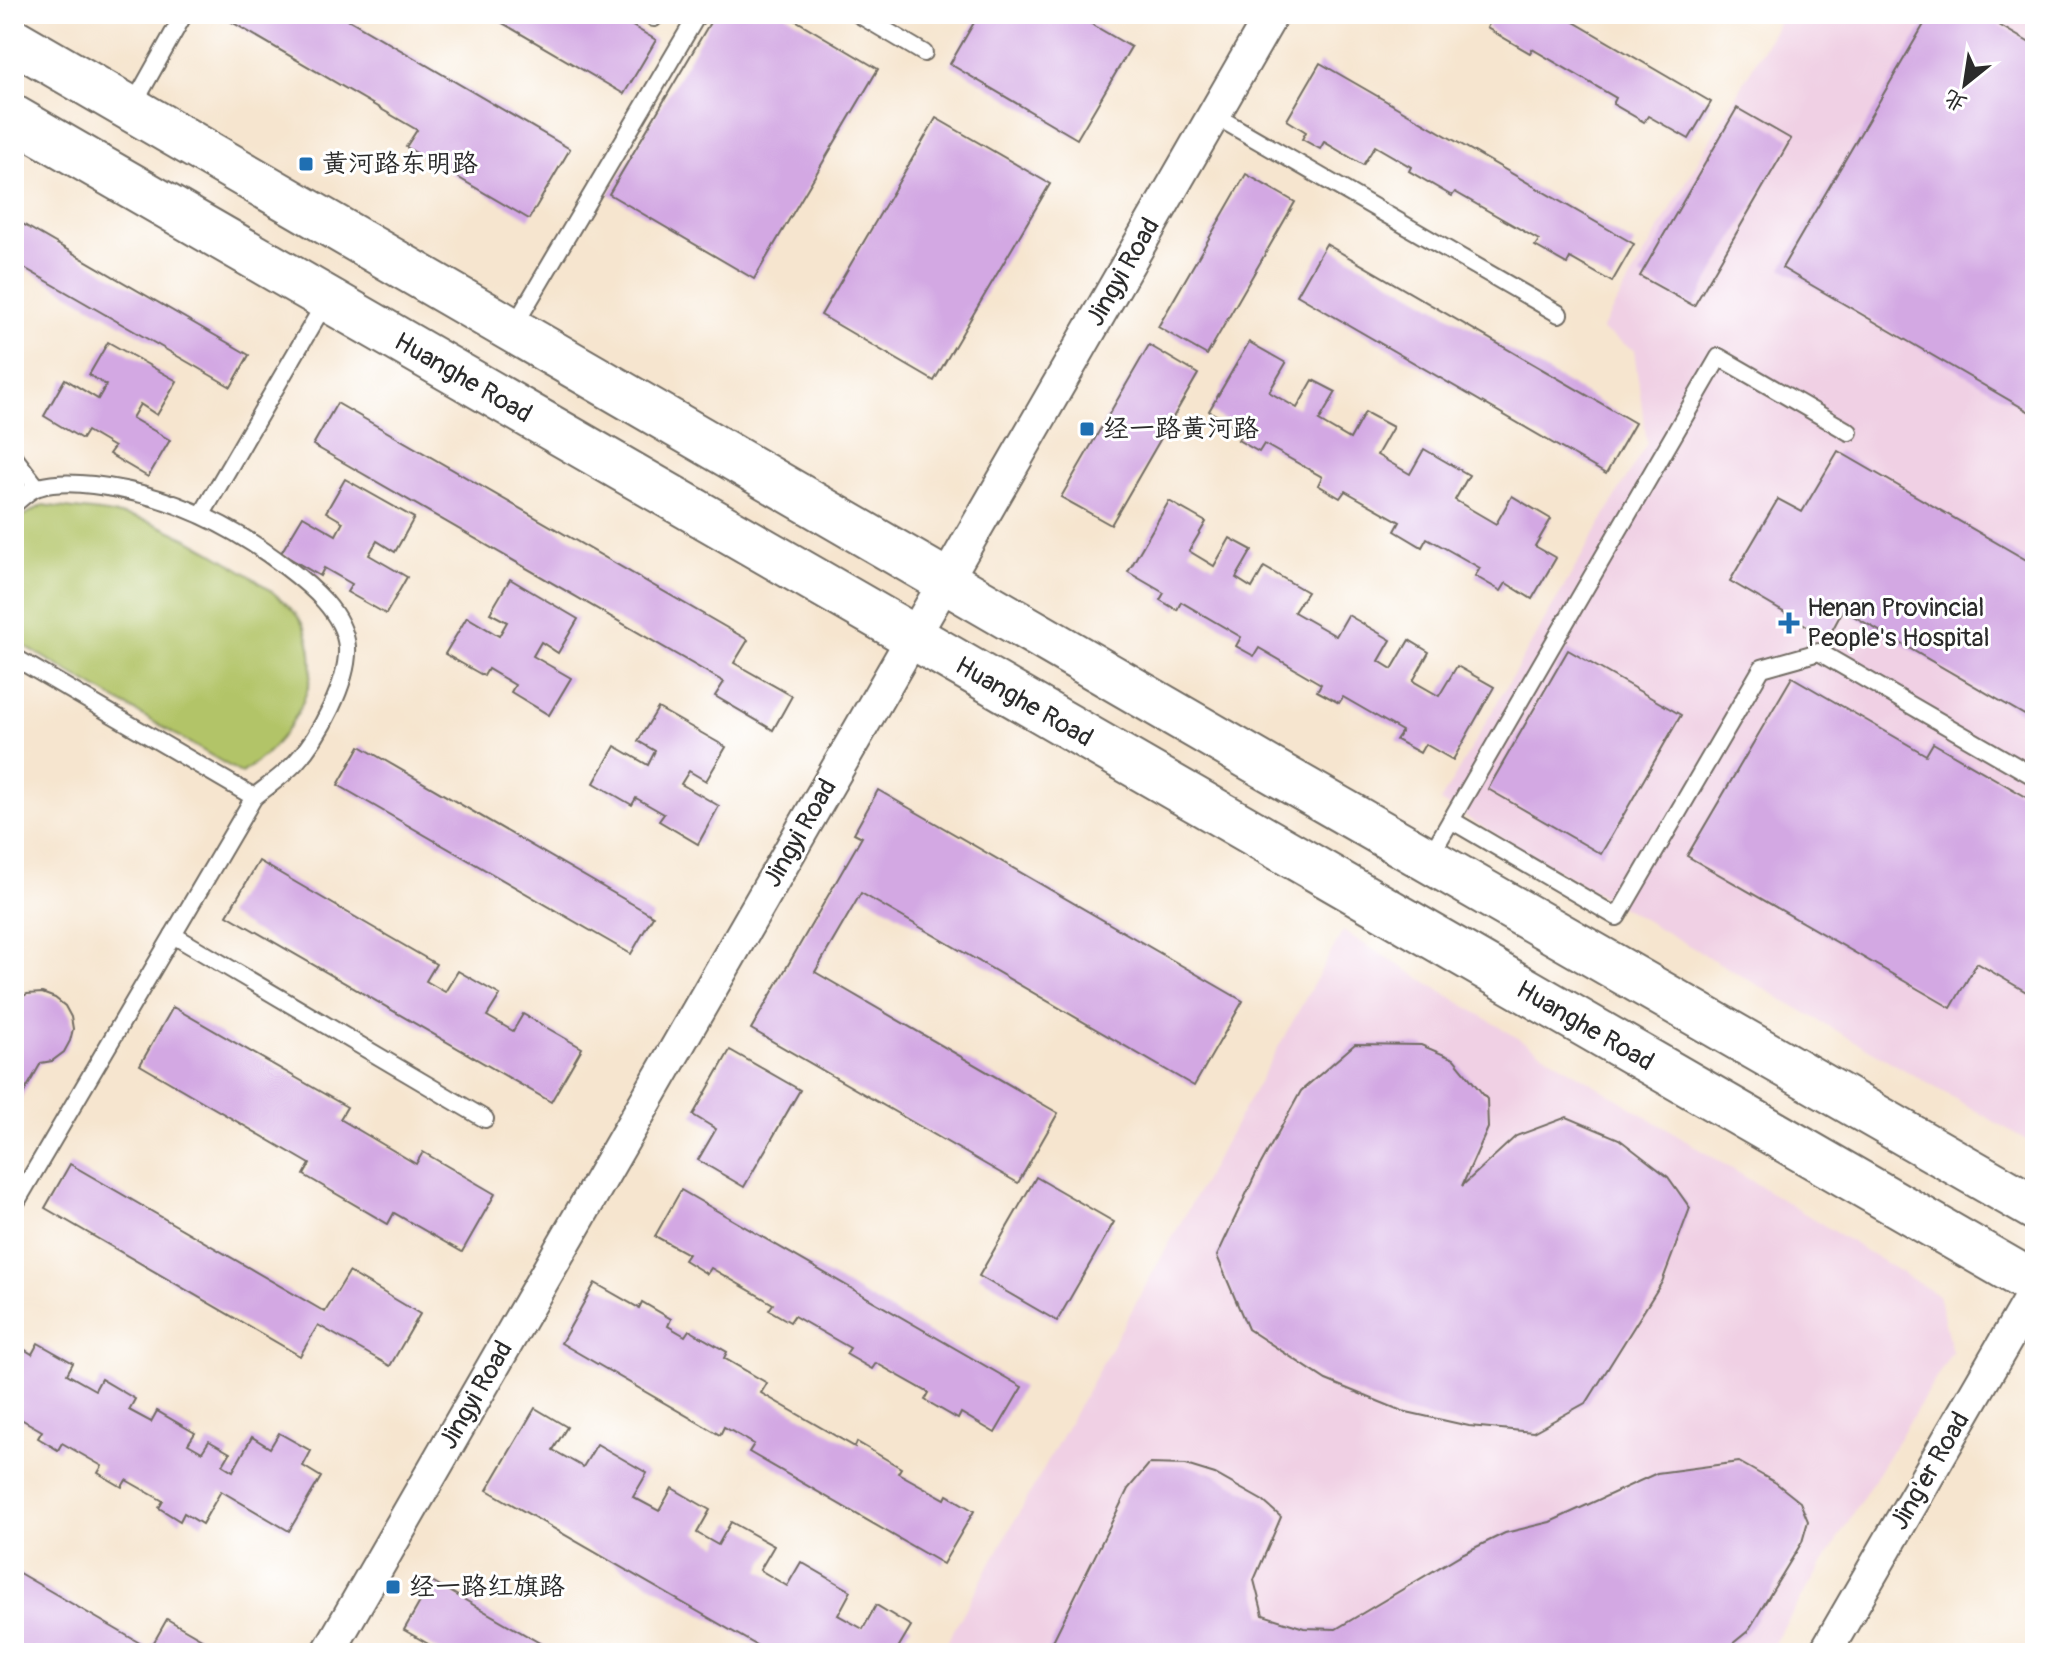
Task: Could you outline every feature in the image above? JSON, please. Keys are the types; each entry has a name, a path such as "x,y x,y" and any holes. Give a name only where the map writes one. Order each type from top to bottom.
{"main road":[{"path":"14,41 2035,1208"},
{"name":"Huanghe Road","path":"14,118 2035,1287"}],"street":[{"name":"Jingyi Road","path":"328,1653 1272,14"},
{"name":"Jing'er Road","path":"1825,1653 2035,1287"}],"lane":[{"path":"131,109 184,14"},
{"path":"512,330 698,14"},
{"path":"858,14 924,53"},
{"path":"1214,115 1559,314"},
{"path":"202,514 327,299"},
{"path":"1428,859 1719,357 1849,432"},
{"path":"14,457 37,487"},
{"path":"14,504 37,487 76,483 128,489 202,514 254,542 312,587 341,624 347,648 342,680 322,725 296,761 254,797 14,1206"},
{"path":"1451,820 1617,917 1762,668 1819,652 2035,777"},
{"path":"14,657 254,797"},
{"path":"173,935 485,1119"}],"shaded area":[{"name":"Henan Provincial People's Hospital","path":"1783,14 2035,14 2035,1145 1440,802 1647,443 1634,350 1601,330"},
{"path":"1343,931 1938,1295 1952,1352 1768,1653 941,1653"}],"green space":[{"path":"43,505 116,514 157,525 199,545 245,573 295,613 308,639 311,659 308,688 290,725 263,757 241,773 14,640 14,521"}],"building":[{"path":"218,14 339,14 570,149 529,219 406,147 417,130"},
{"path":"487,14 612,14 656,40 624,94"},
{"path":"715,14 785,14 878,69 754,279 609,194"},
{"path":"979,14 1074,14 1131,47 1077,139 950,64"},
{"path":"1471,14 1560,14 1711,102 1689,139 1648,116 1644,122 1613,104 1616,98 1532,49 1530,53 1487,28 1489,24"},
{"path":"1930,14 1980,14 2035,46 2035,415 1782,268"},
{"path":"1320,63 1634,244 1612,282 1570,258 1567,264 1535,246 1539,240 1455,192 1452,196 1409,171 1411,167 1375,146 1363,165 1324,142 1320,149 1302,139 1306,132 1287,120"},
{"path":"1737,108 1791,139 1694,306 1640,276"},
{"path":"936,118 1050,184 934,381 821,315"},
{"path":"1246,174 1295,202 1207,355 1158,327"},
{"path":"14,219 249,355 231,387 14,262"},
{"path":"1326,244 1635,423 1606,474 1297,295"},
{"path":"108,342 177,381 157,415 140,404 132,418 170,440 148,477 109,454 114,447 87,431 82,439 44,416 65,379 98,399 106,385 89,375"},
{"path":"1249,342 1286,363 1269,392 1297,408 1313,380 1336,392 1319,421 1350,439 1365,412 1393,427 1377,455 1410,474 1424,449 1469,475 1455,500 1496,524 1512,496 1551,519 1535,546 1556,558 1532,599 1506,583 1501,591 1475,576 1480,568 1427,538 1422,547 1395,531 1400,522 1345,491 1340,498 1318,485 1322,477 1264,444 1259,452 1238,440 1243,431 1209,411"},
{"path":"1149,345 1198,374 1111,525 1061,497"},
{"path":"337,403 748,640 734,663 792,696 773,730 715,696 724,682 313,445"},
{"path":"1838,451 2035,565 2035,721 1843,610 1828,638 1730,581 1778,499 1802,512"},
{"path":"345,479 414,518 395,552 377,541 369,555 407,577 386,614 347,592 352,584 324,568 320,576 281,553 303,516 336,535 343,522 326,512"},
{"path":"1169,501 1206,522 1189,551 1214,566 1230,538 1252,550 1236,578 1252,588 1264,567 1307,592 1294,612 1336,636 1348,615 1391,640 1379,661 1392,669 1409,640 1429,652 1413,681 1439,696 1457,666 1494,687 1453,760 1425,744 1420,753 1396,740 1402,731 1343,697 1339,703 1317,691 1321,684 1259,648 1254,656 1236,646 1241,637 1181,602 1177,610 1160,600 1164,593 1128,572"},
{"path":"510,579 578,619 558,653 541,642 533,656 571,678 549,715 511,692 515,685 488,669 484,676 445,654 467,617 499,636 507,622 490,613"},
{"path":"1568,650 1681,715 1601,854 1488,789"},
{"path":"1792,677 1926,755 1933,743 2035,802 2035,997 1977,963 1951,1008 1687,856"},
{"path":"658,708 726,747 706,781 689,771 681,784 719,806 698,844 659,821 664,814 636,798 632,805 594,783 615,746 648,765 655,751 638,741"},
{"path":"360,746 653,916 631,954 338,785"},
{"path":"878,790 1243,1001 1194,1086 861,893 815,972 1058,1113 1018,1183 751,1029 862,837 854,833"},
{"path":"259,861 436,964 426,981 445,992 458,971 500,995 487,1016 513,1031 523,1014 582,1048 551,1102 227,915"},
{"path":"42,993 65,1006 73,1029 64,1052 52,1061 41,1063 14,1110 14,1002 27,994"},
{"path":"173,1007 347,1107 340,1119 416,1164 423,1152 495,1194 462,1252 394,1213 388,1224 304,1175 310,1164 140,1065"},
{"path":"1355,1044 1421,1045 1454,1059 1487,1099 1488,1128 1462,1186 1516,1136 1567,1117 1619,1139 1668,1177 1690,1208 1662,1282 1587,1402 1533,1432 1469,1426 1402,1411 1326,1380 1248,1329 1217,1256 1258,1169 1301,1091"},
{"path":"730,1050 800,1090 744,1187 698,1160 716,1129 693,1115"},
{"path":"70,1164 325,1312 349,1272 420,1314 390,1366 318,1325 300,1356 45,1208"},
{"path":"1036,1177 1114,1222 1057,1321 979,1276"},
{"path":"681,1190 1022,1387 995,1433 961,1413 958,1419 925,1400 929,1393 876,1363 872,1369 846,1354 850,1348 794,1316 790,1322 769,1310 773,1304 711,1268 707,1274 684,1260 688,1254 655,1236"},
{"path":"595,1283 639,1308 642,1302 671,1319 668,1326 685,1336 689,1330 727,1352 724,1358 767,1383 761,1393 855,1447 857,1442 901,1468 898,1473 974,1511 943,1564 749,1452 754,1444 724,1427 720,1435 561,1343"},
{"path":"14,1343 32,1354 38,1343 73,1363 67,1374 95,1390 101,1379 135,1399 129,1410 151,1422 157,1411 195,1433 188,1444 202,1452 209,1441 230,1453 223,1465 233,1471 252,1437 270,1448 279,1433 311,1451 303,1466 321,1477 289,1531 221,1491 202,1524 184,1513 180,1521 159,1508 163,1501 126,1480 122,1487 98,1473 102,1466 62,1443 58,1450 38,1438 42,1431 14,1415"},
{"path":"535,1408 567,1427 553,1450 583,1467 597,1444 647,1473 633,1497 659,1511 672,1488 710,1510 697,1533 718,1545 731,1522 774,1546 760,1570 787,1586 801,1562 851,1591 838,1615 863,1629 876,1605 911,1626 895,1653 770,1653 487,1490"},
{"path":"1739,1462 1776,1483 1800,1502 1808,1521 1802,1542 1748,1631 1721,1653 1047,1653 1128,1489 1149,1464 1186,1465 1215,1474 1263,1501 1281,1517 1254,1580 1263,1615 1304,1628 1336,1629 1462,1554 1505,1533 1550,1522 1657,1473"},
{"path":"14,1570 150,1649 167,1619 226,1653 30,1653 14,1643"},
{"path":"432,1581 557,1653 444,1653 404,1630"}],"place":[{"name":"黄河路东明路","path":"306,164"},
{"name":"经一路黄河路","path":"1087,429"},
{"name":"Henan Provincial People's Hospital","path":"1789,623"},
{"name":"经一路红旗路","path":"393,1587"}]}
